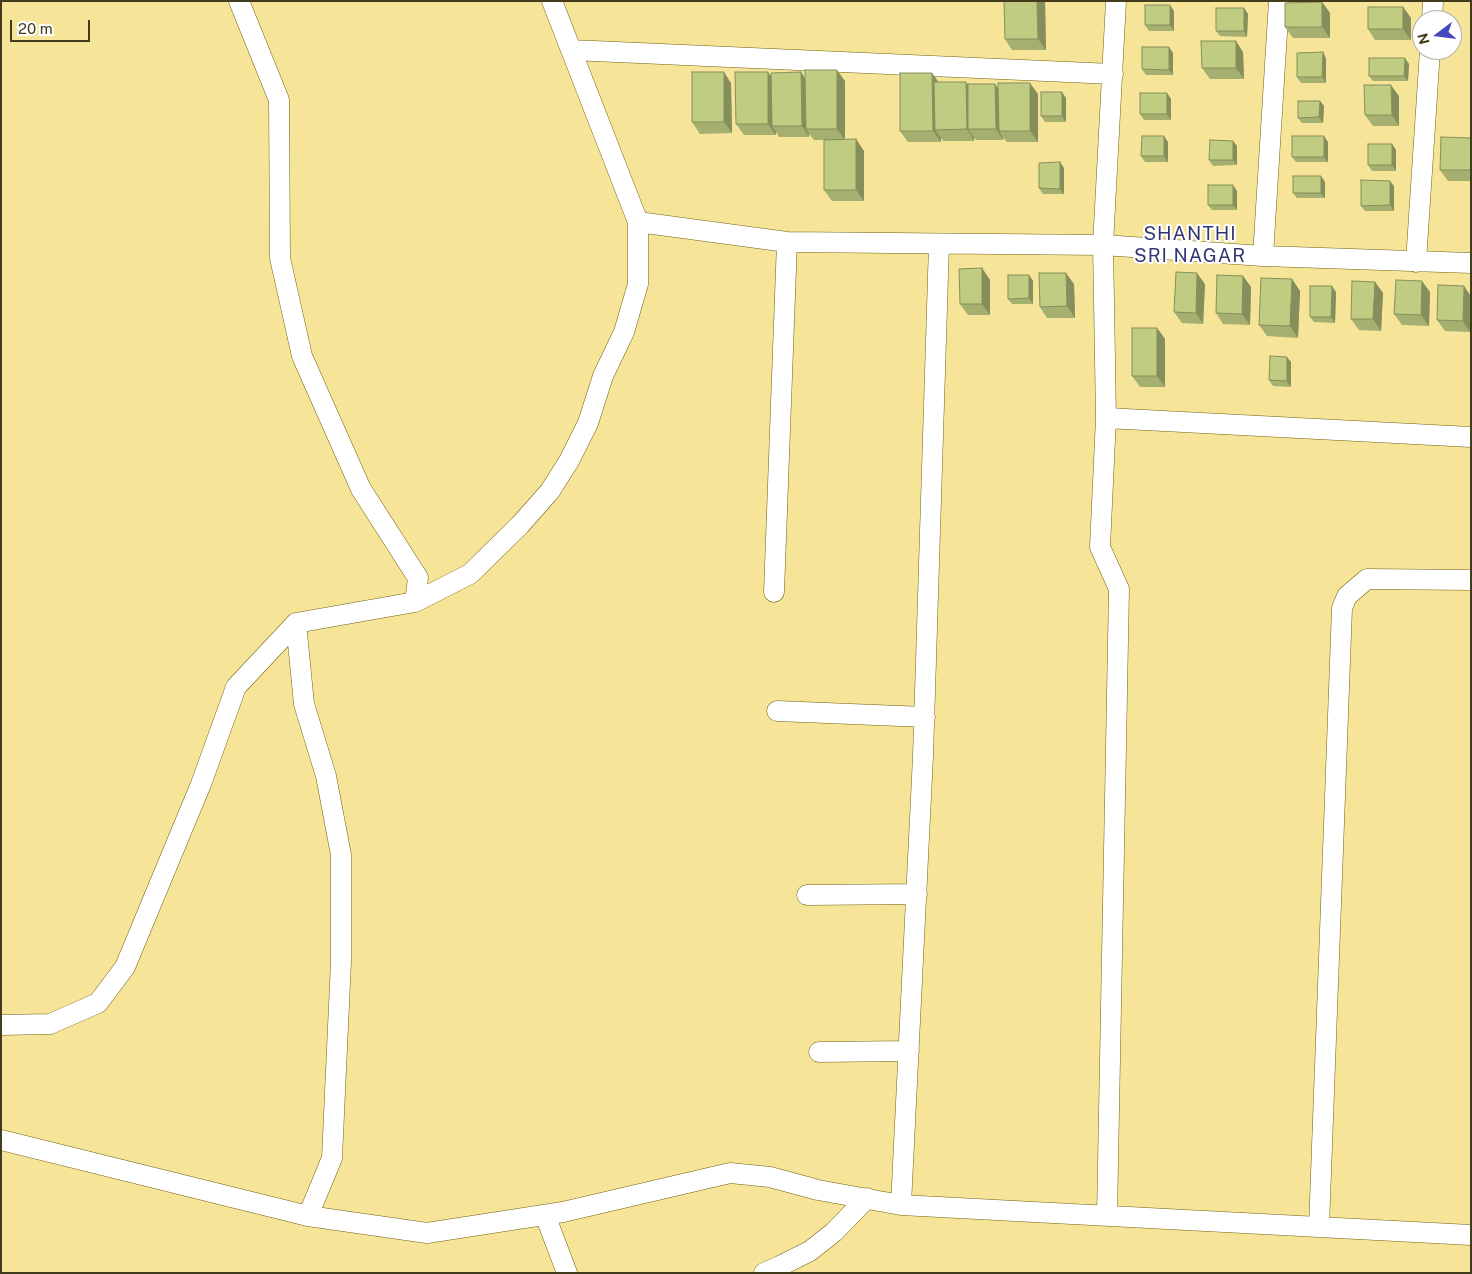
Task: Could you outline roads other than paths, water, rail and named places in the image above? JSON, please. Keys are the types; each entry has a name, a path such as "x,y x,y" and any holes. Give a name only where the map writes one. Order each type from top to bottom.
{"street":[{"path":"239,1 279,100 280,258 302,356 361,489 418,578 415,602"},
{"path":"1,1025 50,1024 98,1003 125,967 201,784 236,687 296,623 415,602 470,574 520,525 550,491 569,461 588,423 603,376 624,332 638,284 638,222 552,1"},
{"path":"1107,1216 1119,589 1100,546 1106,418 1103,245 1116,1"},
{"path":"1263,256 1279,1"},
{"path":"571,50 1113,74"},
{"path":"1416,262 1429,60"},
{"path":"638,222 787,242 1103,245 1263,256 1471,263"},
{"path":"774,592 787,242"},
{"path":"901,1205 924,717 939,244"},
{"path":"1106,418 1471,437"},
{"path":"1319,1227 1342,608 1347,596 1367,579 1471,580"},
{"path":"296,623 304,704 326,776 341,855 341,961 332,1158 308,1216"},
{"path":"777,711 924,717"},
{"path":"806,895 917,894"},
{"path":"819,1052 909,1051"},
{"path":"1,1140 308,1216 427,1233 545,1215 730,1173 770,1177 818,1190 901,1205 1471,1235"},
{"path":"764,1273 810,1250 834,1232 867,1198"},
{"path":"545,1215 567,1273"}],"district":[{"name":"SHANTHI SRI NAGAR","path":"1190,245"}]}
